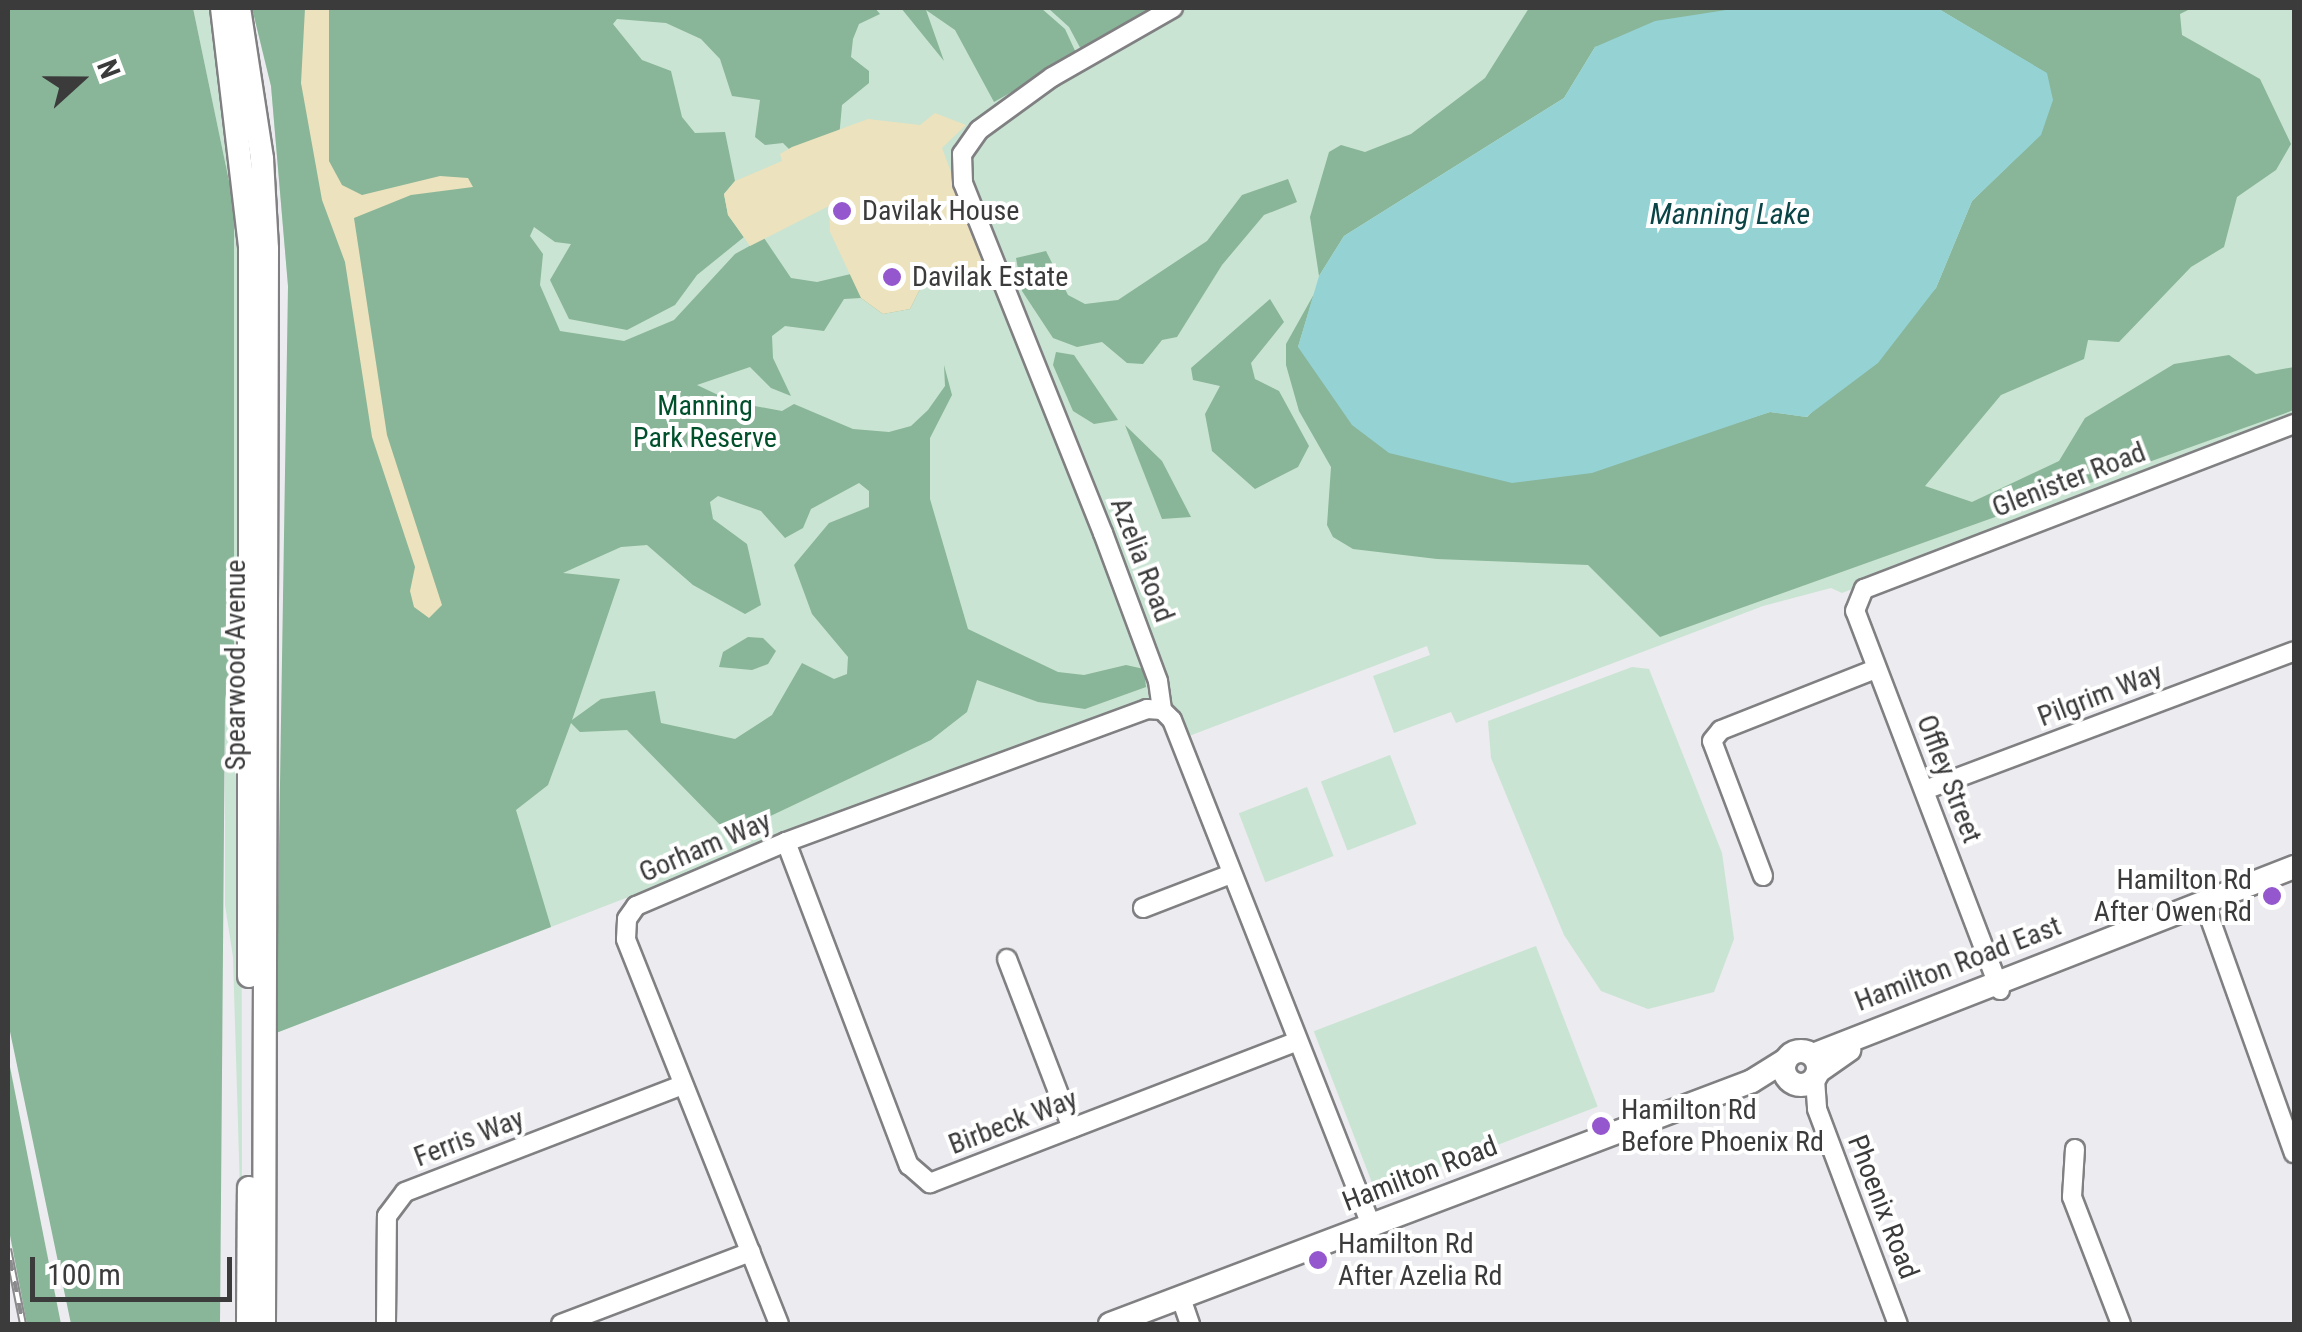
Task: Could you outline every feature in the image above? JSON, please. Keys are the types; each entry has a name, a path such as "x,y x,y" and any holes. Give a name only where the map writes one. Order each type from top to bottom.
{"main road":[{"name":"Spearwood Avenue","path":"222,8 250,246 248,1324"},
{"name":"Spearwood Avenue","path":"239,8 262,159 268,249 264,1324"},
{"name":"Hamilton Road East","path":"2206,906 2294,867"},
{"name":"Hamilton Road East","path":"1808,1075 1998,985 2294,877"},
{"name":"Hamilton Road","path":"1110,1324 1752,1081 1786,1060 1786,1076 1808,1075"},
{"name":"Hamilton Road","path":"1752,1081 1808,1075"}],"street":[{"name":"Azelia Road","path":"1174,8 1043,84 979,130 962,154 963,183 1124,589 1158,681 1162,710 1172,720 1371,1225"},
{"name":"Glenister Road","path":"1864,588 2294,424"},
{"name":"Offley Street","path":"1864,588 1855,611 1998,985"},
{"name":"Pilgrim Way","path":"1924,790 2294,650"},
{"path":"1763,876 1712,741 1720,730 1876,669"},
{"name":"Gorham Way","path":"779,1324 626,938 626,919 636,906 786,842 1146,709 1162,710"},
{"name":"Birbeck Way","path":"786,842 910,1165 930,1184 1296,1042"},
{"path":"1143,908 1232,874"},
{"path":"2206,906 2294,1153"},
{"path":"1007,959 1072,1128"},
{"name":"Phoenix Road","path":"1808,1075 1817,1109 1898,1324"},
{"name":"Ferris Way","path":"386,1324 386,1216 404,1192 683,1085"},
{"path":"2074,1149 2072,1197 2121,1324"},
{"path":"561,1324 751,1252"},
{"path":"1180,1298 1190,1324"}],"green space":[{"path":"10,8 193,8 234,205 234,648 225,700 220,1324 71,1324 8,1022"},
{"path":"193,8 208,8 227,76 241,230 242,1258 233,957 225,905 225,700 234,648 234,205"},
{"name":"Manning Park Reserve","path":"252,8 2294,8 2294,415 1842,593 1831,588 1763,606 1456,723 1451,712 1394,733 1373,676 1430,655 1427,646 1189,736 1179,711 1137,701 276,1033 285,853 288,286 271,86"},
{"path":"252,8 875,8 880,14 859,24 851,57 869,71 869,83 842,105 839,138 796,156 783,143 765,145 755,137 760,100 732,96 720,59 701,39 666,23 617,19 613,24 642,60 671,71 682,117 695,133 725,132 735,181 724,194 728,215 744,237 697,275 675,305 627,330 569,319 550,280 571,244 555,242 534,227 530,236 543,254 540,285 560,331 624,341 674,320 735,254 764,238 791,278 817,282 876,268 986,265 920,289 910,309 883,314 861,298 844,299 824,331 785,326 772,336 773,358 791,396 771,388 750,367 697,385 733,402 782,411 794,404 853,429 889,432 911,426 928,410 945,386 944,365 952,395 930,438 930,499 968,629 1058,672 1084,675 1126,665 1144,669 1146,687 1085,709 1038,702 977,680 967,712 931,740 730,835 627,730 580,732 571,723 548,785 516,810 551,927 276,1033 288,286 271,86","holes":["859,483 869,491 869,507 829,523 794,565 812,614 848,657 847,674 834,679 802,663 772,715 735,739 661,723 655,691 601,699 572,720 620,579 563,573 621,547 647,545 693,585 745,614 761,605 747,544 713,519 710,502 718,496 761,511 785,538 803,528 811,509"]},
{"path":"901,8 1041,8 1065,29 1077,55 994,102 955,30 926,10 944,61"},
{"path":"1048,8 1156,8 1084,55 1069,27"},
{"path":"1529,8 1739,8 1595,47 1564,98 1344,236 1319,276 1310,217 1329,152 1341,145 1365,152 1411,134 1485,78"},
{"path":"1937,8 2192,8 2180,14 2182,35 2260,79 2291,144 2276,170 2237,197 2224,247 2191,267 2119,342 2088,340 2084,359 2001,395 1925,486 1972,502 2059,461 2085,418 2174,364 2229,355 2256,374 2294,367 2294,410 1660,637 1588,565 1437,559 1353,549 1333,537 1327,525 1331,467 1299,411 1286,365 1286,344 1314,294 1298,347 1658,448 1770,412 1807,417 1936,288 1972,201 2040,135 2046,73"},
{"path":"1288,179 1297,202 1264,215 1222,265 1177,337 1162,340 1143,364 1127,363 1102,342 1077,347 1053,338 1022,291 1016,258 1046,251 1068,295 1085,304 1118,300 1207,241 1242,195"},
{"path":"1270,299 1284,322 1251,363 1255,379 1279,391 1309,446 1298,467 1255,489 1212,451 1205,414 1220,386 1193,380 1191,368"},
{"path":"1056,352 1074,355 1118,420 1094,424 1073,411 1053,365"},
{"path":"1125,425 1162,461 1191,517 1162,519"},
{"path":"748,637 763,638 776,651 768,664 752,670 719,667 723,652"},
{"path":"1632,667 1649,669 1722,853 1734,939 1714,992 1648,1009 1601,991 1564,935 1491,758 1488,721"},
{"path":"1390,755 1417,824 1347,851 1321,782"},
{"path":"1307,787 1334,856 1265,882 1239,813"},
{"path":"1536,946 1598,1107 1375,1192 1314,1031"},
{"path":"8,1057 61,1324 27,1324 8,1225"}],"sand":[{"path":"305,8 329,8 329,161 342,185 362,195 440,176 468,178 473,187 411,195 354,218 387,435 442,605 429,618 414,607 410,591 415,567 372,437 345,262 322,200 301,83"},
{"path":"935,113 966,125 942,148 986,265 920,289 910,309 883,314 861,298 830,232 829,206 750,246 728,215 724,194 735,181 782,161 780,154 792,147 868,119 920,125"}],"water":[{"name":"Manning Lake","path":"1739,8 1937,8 2047,73 2053,100 2041,135 1972,201 1936,288 1878,363 1806,417 1770,412 1592,473 1512,483 1389,453 1352,425 1298,347 1319,276 1344,236 1564,98 1595,47 1655,21"}],"railway":[{"path":"8,1249 23,1324"}],"place":[{"name":"Davilak House","path":"842,211"},
{"name":"Davilak Estate","path":"892,277"},
{"name":"Hamilton Rd After Owen Rd","path":"2272,896"},
{"name":"Hamilton Rd Before Phoenix Rd","path":"1601,1126"},
{"name":"Hamilton Rd After Azelia Rd","path":"1318,1260"}]}
